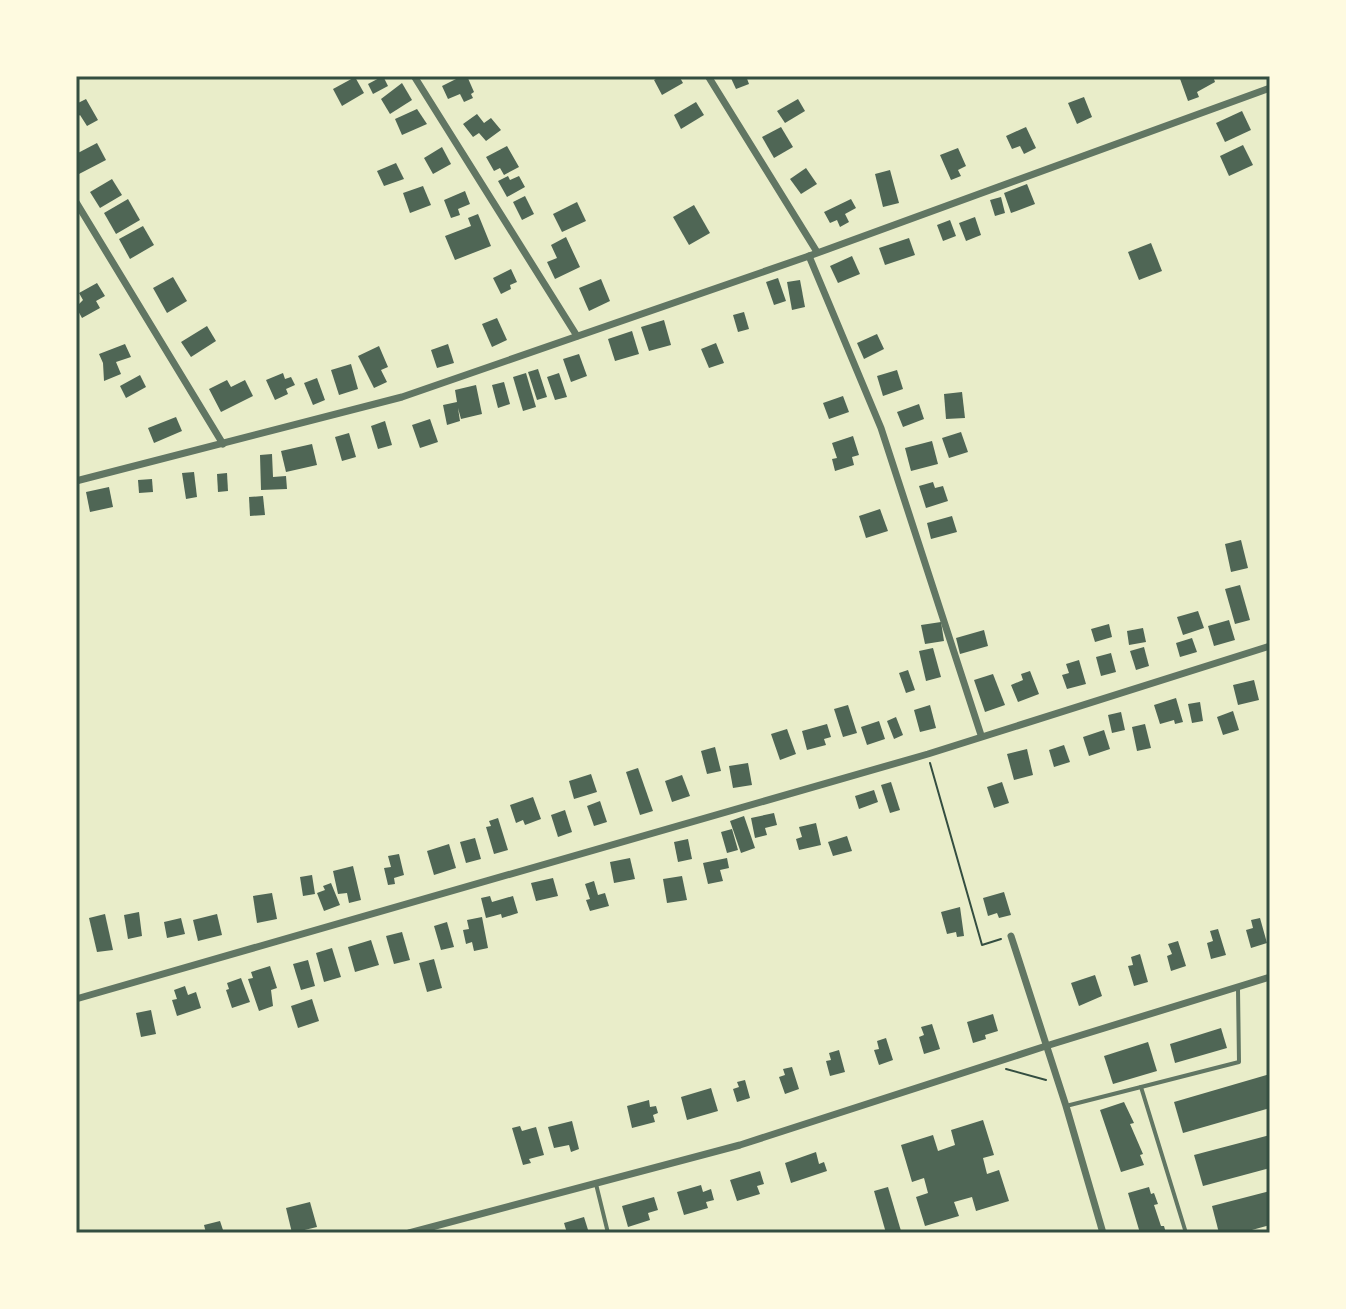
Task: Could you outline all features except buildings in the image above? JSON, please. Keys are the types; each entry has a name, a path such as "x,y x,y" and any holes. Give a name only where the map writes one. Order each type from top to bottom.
{"street":[{"path":"414,76 577,336"},
{"path":"708,76 813,254 881,428 981,735"},
{"path":"76,481 402,397 813,254 1270,88"},
{"path":"76,202 223,444"},
{"path":"76,999 928,754 1270,646"},
{"path":"1011,936 1103,1233"},
{"path":"409,1233 740,1145 1270,977"}],"lane":[{"path":"1066,1106 1239,1062 1238,987"},
{"path":"1141,1087 1186,1233"},
{"path":"596,1184 608,1233"}],"path":[{"path":"928,754 982,945 1011,936"},
{"path":"985,1065 1038,1076 1059,1087"}]}
